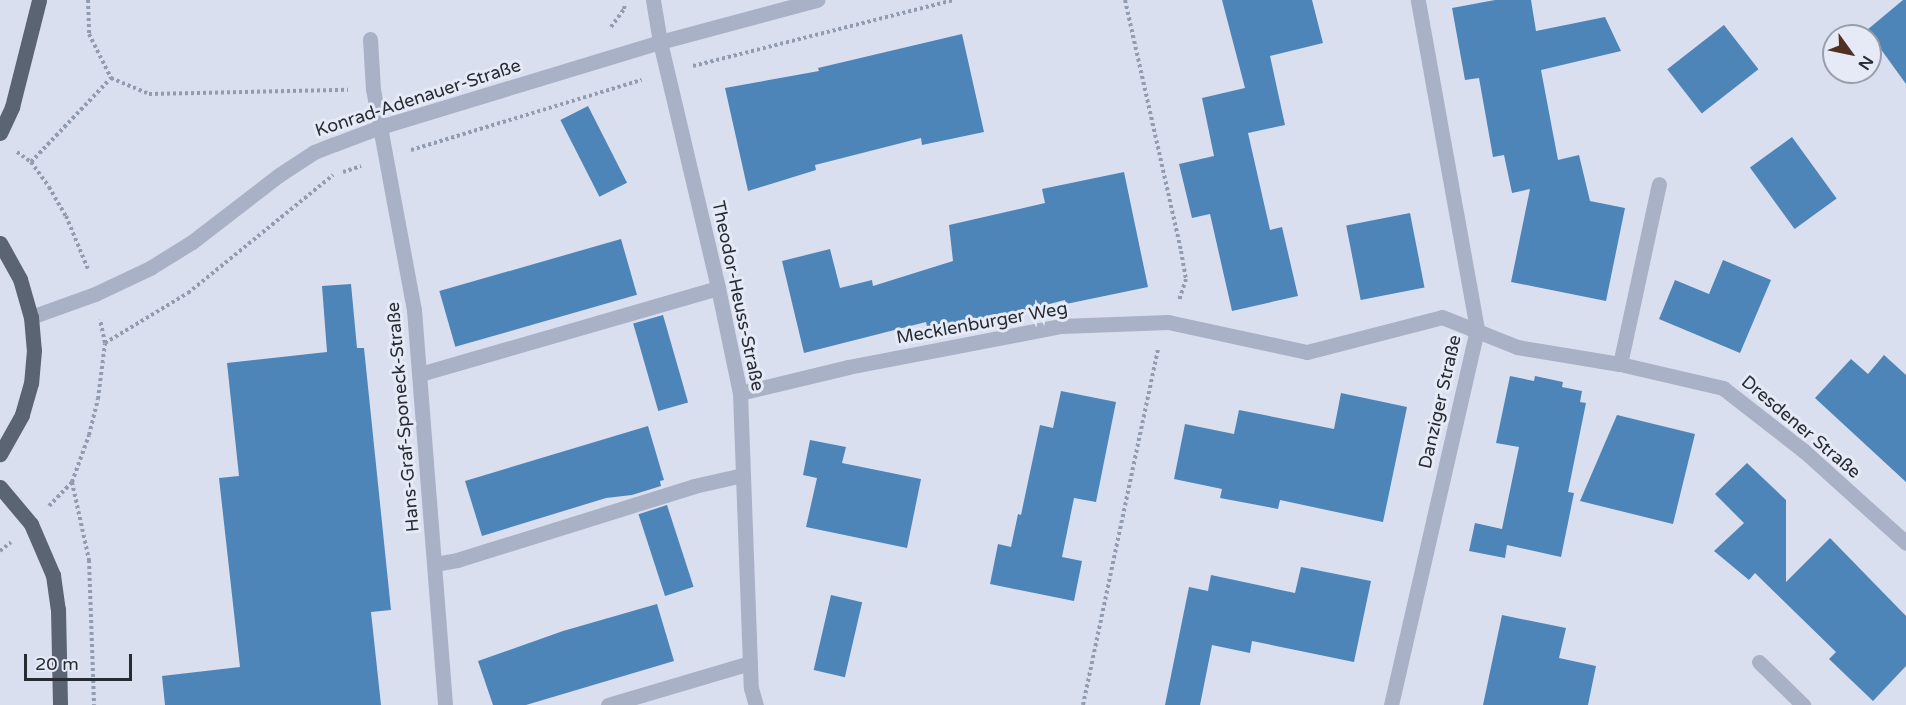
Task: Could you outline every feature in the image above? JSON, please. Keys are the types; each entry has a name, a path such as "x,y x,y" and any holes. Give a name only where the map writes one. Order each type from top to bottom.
{"main road":[{"path":"0,133 12,107 39,0"},
{"path":"0,243 20,279 31,317 34,350 31,383 22,415 0,454"},
{"path":"0,487 31,524 52,575 58,609 60,705"}],"street":[{"name":"Theodor-Heuss-Straße","path":"653,0 660,42 669,72 740,393 751,688 756,705"},
{"name":"Konrad-Adenauer-Straße","path":"31,317 95,294 150,268 192,242 279,175 314,153 380,127 660,42 817,0"},
{"name":"Danziger Straße","path":"1391,705 1477,329 1418,0"},
{"name":"Hans-Graf-Sponeck-Straße","path":"370,39 373,89 414,310 445,705"},
{"path":"1620,364 1659,184"},
{"path":"420,374 718,288"},
{"name":"Mecklenburger Weg","path":"740,393 848,367 1061,326 1168,322 1307,352 1442,317 1477,329"},
{"name":"Dresdener Straße","path":"1477,329 1517,347 1620,364 1723,388 1804,451 1906,543"},
{"path":"435,564 457,560 694,486 743,475"},
{"path":"1759,662 1803,705"},
{"path":"608,705 750,663"}],"path":[{"path":"88,0 89,34 111,78 149,94 373,89"},
{"path":"105,343 188,293 332,176 669,72 954,0"},
{"path":"1083,705 1159,344 1186,279 1125,0"},
{"path":"31,162 111,78"},
{"path":"72,482 89,560 94,705"}],"building":[{"path":"1222,0 1312,0 1323,43 1270,56 1285,125 1248,133 1270,230 1282,227 1298,296 1232,311 1210,214 1192,218 1179,164 1214,156 1202,98 1245,88"},
{"path":"1495,0 1531,0 1536,31 1605,17 1621,51 1541,70 1558,160 1579,155 1590,201 1625,208 1606,301 1511,282 1530,189 1512,193 1504,155 1493,157 1479,78 1465,80 1452,8"},
{"path":"1903,0 1906,0 1906,84 1882,51 1882,24 1874,24"},
{"path":"1724,25 1758,69 1702,113 1667,69"},
{"path":"962,34 984,132 922,145 921,138 815,165 816,170 748,191 725,88 819,71 818,68"},
{"path":"588,106 627,183 599,197 560,120"},
{"path":"1792,137 1837,198 1795,229 1750,168"},
{"path":"1124,172 1148,287 1066,304 1065,300 929,335 926,322 804,353 782,261 830,249 840,288 872,280 873,286 953,261 949,225 1045,203 1042,189"},
{"path":"1410,213 1425,288 1361,300 1346,225"},
{"path":"621,239 637,295 455,347 439,291"},
{"path":"1723,260 1771,280 1740,353 1659,319 1675,280 1709,294"},
{"path":"351,284 357,348 364,348 391,610 371,612 381,705 165,705 162,676 240,667 219,478 239,476 227,363 327,352 322,286"},
{"path":"663,315 688,402 658,411 633,324"},
{"path":"1884,355 1906,375 1906,482 1815,398 1851,359 1868,374"},
{"path":"1510,376 1534,381 1535,376 1563,382 1562,387 1582,391 1580,402 1586,403 1568,492 1574,493 1561,557 1507,545 1505,558 1469,551 1475,523 1502,529 1519,447 1496,443"},
{"path":"1061,391 1116,402 1096,502 1074,498 1062,557 1082,561 1074,601 990,584 998,544 1011,547 1018,514 1021,515 1040,425 1053,428"},
{"path":"1341,393 1407,407 1383,522 1280,500 1278,509 1220,498 1222,489 1174,479 1185,424 1234,434 1239,410 1334,429"},
{"path":"1617,415 1695,434 1673,524 1580,501"},
{"path":"648,426 664,480 660,481 661,486 632,495 606,498 482,536 465,481"},
{"path":"810,440 846,447 842,463 921,479 907,548 806,527 817,478 803,475"},
{"path":"1747,463 1786,500 1786,582 1830,538 1906,616 1906,666 1873,701 1829,659 1836,652 1755,573 1749,580 1714,551 1744,523 1715,494"},
{"path":"667,505 694,587 665,596 638,514"},
{"path":"1301,567 1371,581 1354,662 1252,641 1250,653 1212,645 1200,705 1165,705 1189,587 1208,591 1211,575 1295,593"},
{"path":"831,595 862,602 845,677 814,670"},
{"path":"657,604 674,661 526,705 493,705 478,661 563,631"},
{"path":"1502,615 1566,628 1559,658 1596,666 1588,705 1483,705"}]}
